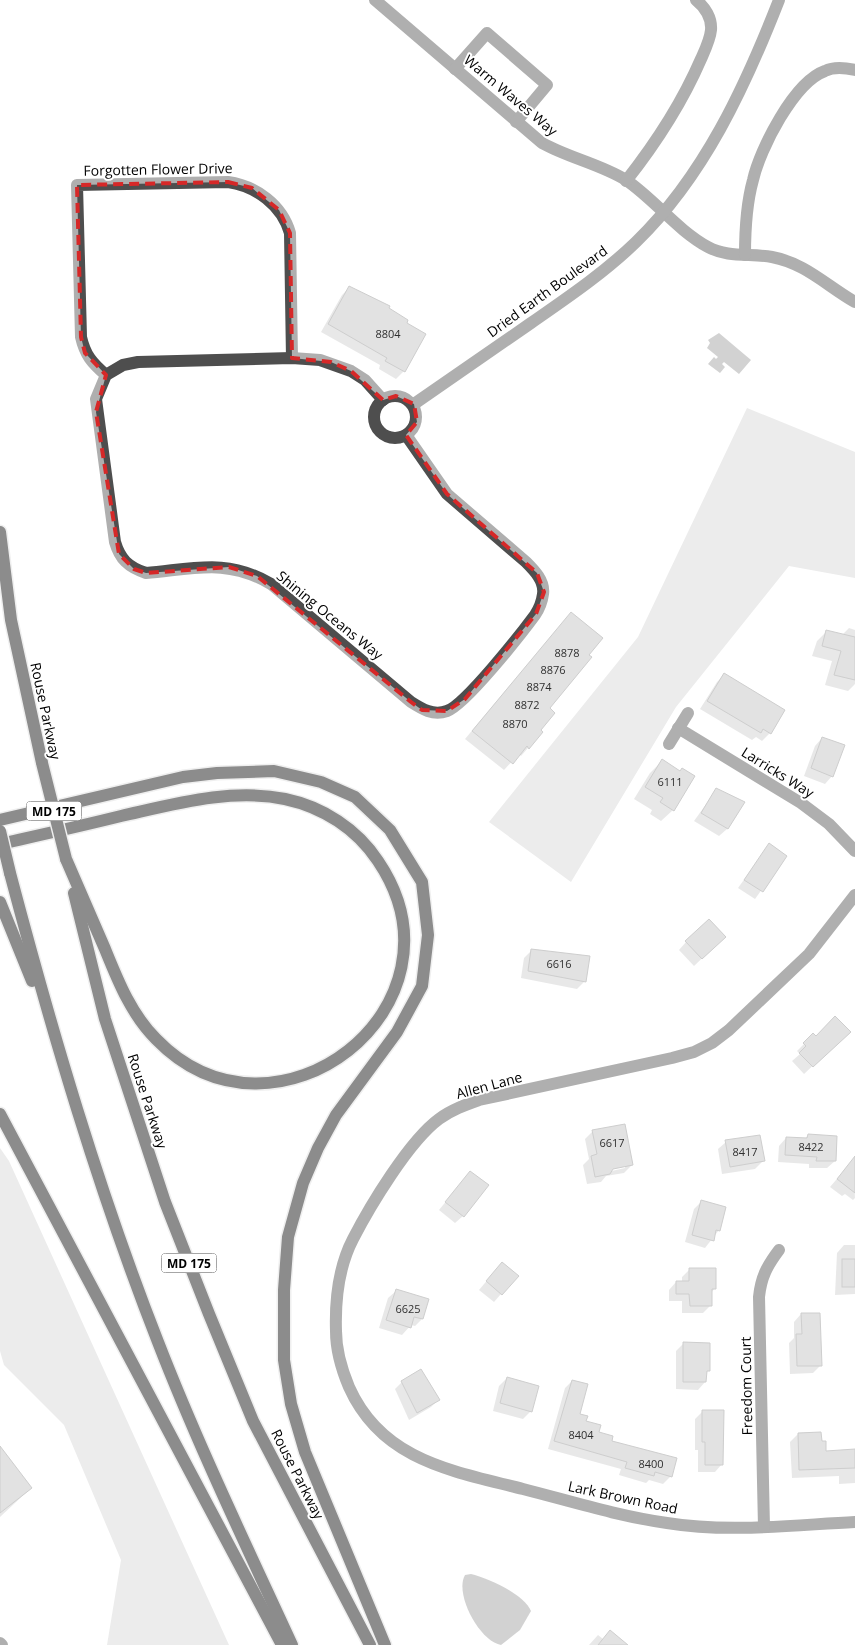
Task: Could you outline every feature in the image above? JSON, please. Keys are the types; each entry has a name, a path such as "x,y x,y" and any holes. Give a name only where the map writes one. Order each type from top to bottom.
{"main road":[{"name":"Rouse Parkway","path":"0,532 12,620 42,763 105,1019 165,1202 205,1306 253,1421 370,1645"},
{"path":"0,820 183,777 217,773 274,771 321,782 355,797 390,830 422,882 428,935 422,986 397,1032 336,1115 318,1148 303,1182 288,1237 284,1290 284,1360 290,1404 305,1452 385,1645"},
{"path":"0,844 187,801 226,796 259,795 305,804 332,817 356,834 371,850 394,889 402,917 405,944 400,973 392,998 381,1018 351,1050 330,1065 307,1076 261,1083 224,1079 207,1074 169,1052 154,1038 135,1014 66,859"},
{"path":"0,831 53,1035 115,1227 158,1344 204,1453 292,1645"},
{"path":"0,902 53,1035"},
{"path":"0,1114 282,1645"}],"street":[{"name":"Warm Waves Way","path":"375,0 542,144 559,153 626,180 662,213 710,248 745,255 771,256 801,267 855,302"},
{"path":"626,180 656,141 671,116 692,78 707,44 711,30 710,20 707,12 696,0"},
{"name":"Dried Earth Boulevard","path":"414,404 580,289 636,242 693,174 720,132 764,39 779,0"},
{"path":"455,69 488,33 547,85 516,122"},
{"path":"745,255 744,229 753,177 765,144 780,118 805,86 817,75 826,70 855,70"},
{"name":"Forgotten Flower Drive","path":"106,375 91,363 85,353 81,336 77,185 228,182 252,188 279,210 286,220 290,232 292,358"},
{"path":"106,375 124,365 138,362 292,358 320,360 351,370 364,380 383,400"},
{"name":"Shining Oceans Way","path":"106,375 96,399 96,412 115,542 119,554 125,562 134,569 146,573 229,567 256,576 271,584 411,702 422,710 435,713 446,711 465,699 536,614 544,592 536,573 526,562 447,494 406,435"},
{"path":"390,396 396,396 406,398 414,404 417,422 413,430 406,435 400,439 388,438 377,429 374,413 383,400 390,396"},
{"path":"669,744 688,713"},
{"name":"Larricks Way","path":"678,728 801,803 829,824 855,851"},
{"name":"Allen Lane","path":"421,1460 390,1441 364,1414 342,1369 336,1346 336,1321 341,1271 349,1247 374,1201 420,1136 438,1120 456,1108 479,1100 672,1058 694,1052 712,1043 751,1010 809,954 855,895"},
{"name":"Freedom Court","path":"764,1527 759,1297 761,1280 768,1264 779,1250"},
{"name":"Lark Brown Road","path":"421,1460 439,1467 659,1522 704,1526 764,1527 855,1522"}],"highlighted area":[{"path":"228,182 252,188 279,210 290,233 292,358 331,362 351,371 383,400 396,396 414,404 417,422 406,435 447,494 537,573 544,592 536,614 465,699 447,711 422,710 257,576 229,567 146,573 134,569 119,554 96,412 106,375 85,353 81,337 77,185"}],"shaded area":[{"path":"719,333 751,360 739,374 724,362 722,364 725,367 720,373 708,364 714,357 716,359 718,357 707,348 710,343 708,340"},
{"path":"747,408 855,452 855,578 789,566 676,707 571,882 489,822 638,637"},
{"path":"0,1148 9,1161 229,1645 107,1645 121,1560 64,1425 4,1365 0,1351"},
{"path":"471,1574 505,1588 521,1599 531,1611 520,1630 501,1645 493,1642 477,1627 466,1605 463,1583 465,1575"}],"building":[{"path":"349,286 390,306 389,308 408,320 407,323 426,334 405,372 385,361 387,358 328,324"},
{"path":"571,612 603,638 589,655 592,657 550,708 555,713 541,730 543,732 529,749 527,746 513,764 472,731"},
{"path":"826,630 855,637 855,680 834,675 841,651 822,646"},
{"path":"724,673 785,710 771,734 763,729 761,733 707,701"},
{"path":"822,737 845,745 833,777 811,768"},
{"path":"662,759 680,771 682,768 695,776 674,811 660,802 663,798 645,787"},
{"path":"716,788 745,802 728,829 701,813"},
{"path":"769,843 787,856 763,892 744,880"},
{"path":"709,919 726,937 702,959 685,941"},
{"path":"531,949 590,956 586,982 528,971"},
{"path":"835,1016 851,1032 813,1067 799,1053 806,1046 803,1043 813,1033 816,1036"},
{"path":"625,1124 633,1165 613,1169 610,1174 595,1177 591,1156 597,1154 592,1130"},
{"path":"808,1134 837,1136 836,1161 816,1161 817,1157 785,1155 786,1137 807,1138"},
{"path":"760,1135 765,1161 730,1167 725,1140"},
{"path":"855,1156 855,1193 837,1179"},
{"path":"470,1171 489,1185 464,1217 445,1202"},
{"path":"701,1200 726,1207 720,1231 716,1230 714,1241 692,1235"},
{"path":"842,1259 855,1259 855,1287 842,1287"},
{"path":"502,1262 519,1276 502,1295 486,1281"},
{"path":"689,1268 716,1268 716,1289 712,1289 712,1306 690,1306 689,1294 676,1294 676,1281 689,1281"},
{"path":"396,1289 429,1299 423,1319 414,1317 411,1328 386,1320"},
{"path":"801,1313 820,1313 822,1366 797,1366 796,1334 802,1334"},
{"path":"683,1342 710,1343 710,1371 707,1371 706,1382 683,1382"},
{"path":"421,1369 440,1400 417,1413 401,1381"},
{"path":"507,1377 539,1386 532,1412 500,1403"},
{"path":"572,1380 588,1384 580,1414 588,1416 586,1421 601,1425 599,1432 613,1436 612,1441 677,1458 672,1477 655,1472 654,1476 625,1468 627,1462 554,1441"},
{"path":"702,1410 724,1410 723,1465 705,1465 705,1442 702,1442"},
{"path":"821,1432 822,1441 826,1441 826,1451 855,1449 855,1468 799,1470 798,1433"},
{"path":"0,1446 32,1488 0,1513"},
{"path":"610,1630 628,1645 598,1645"}]}
